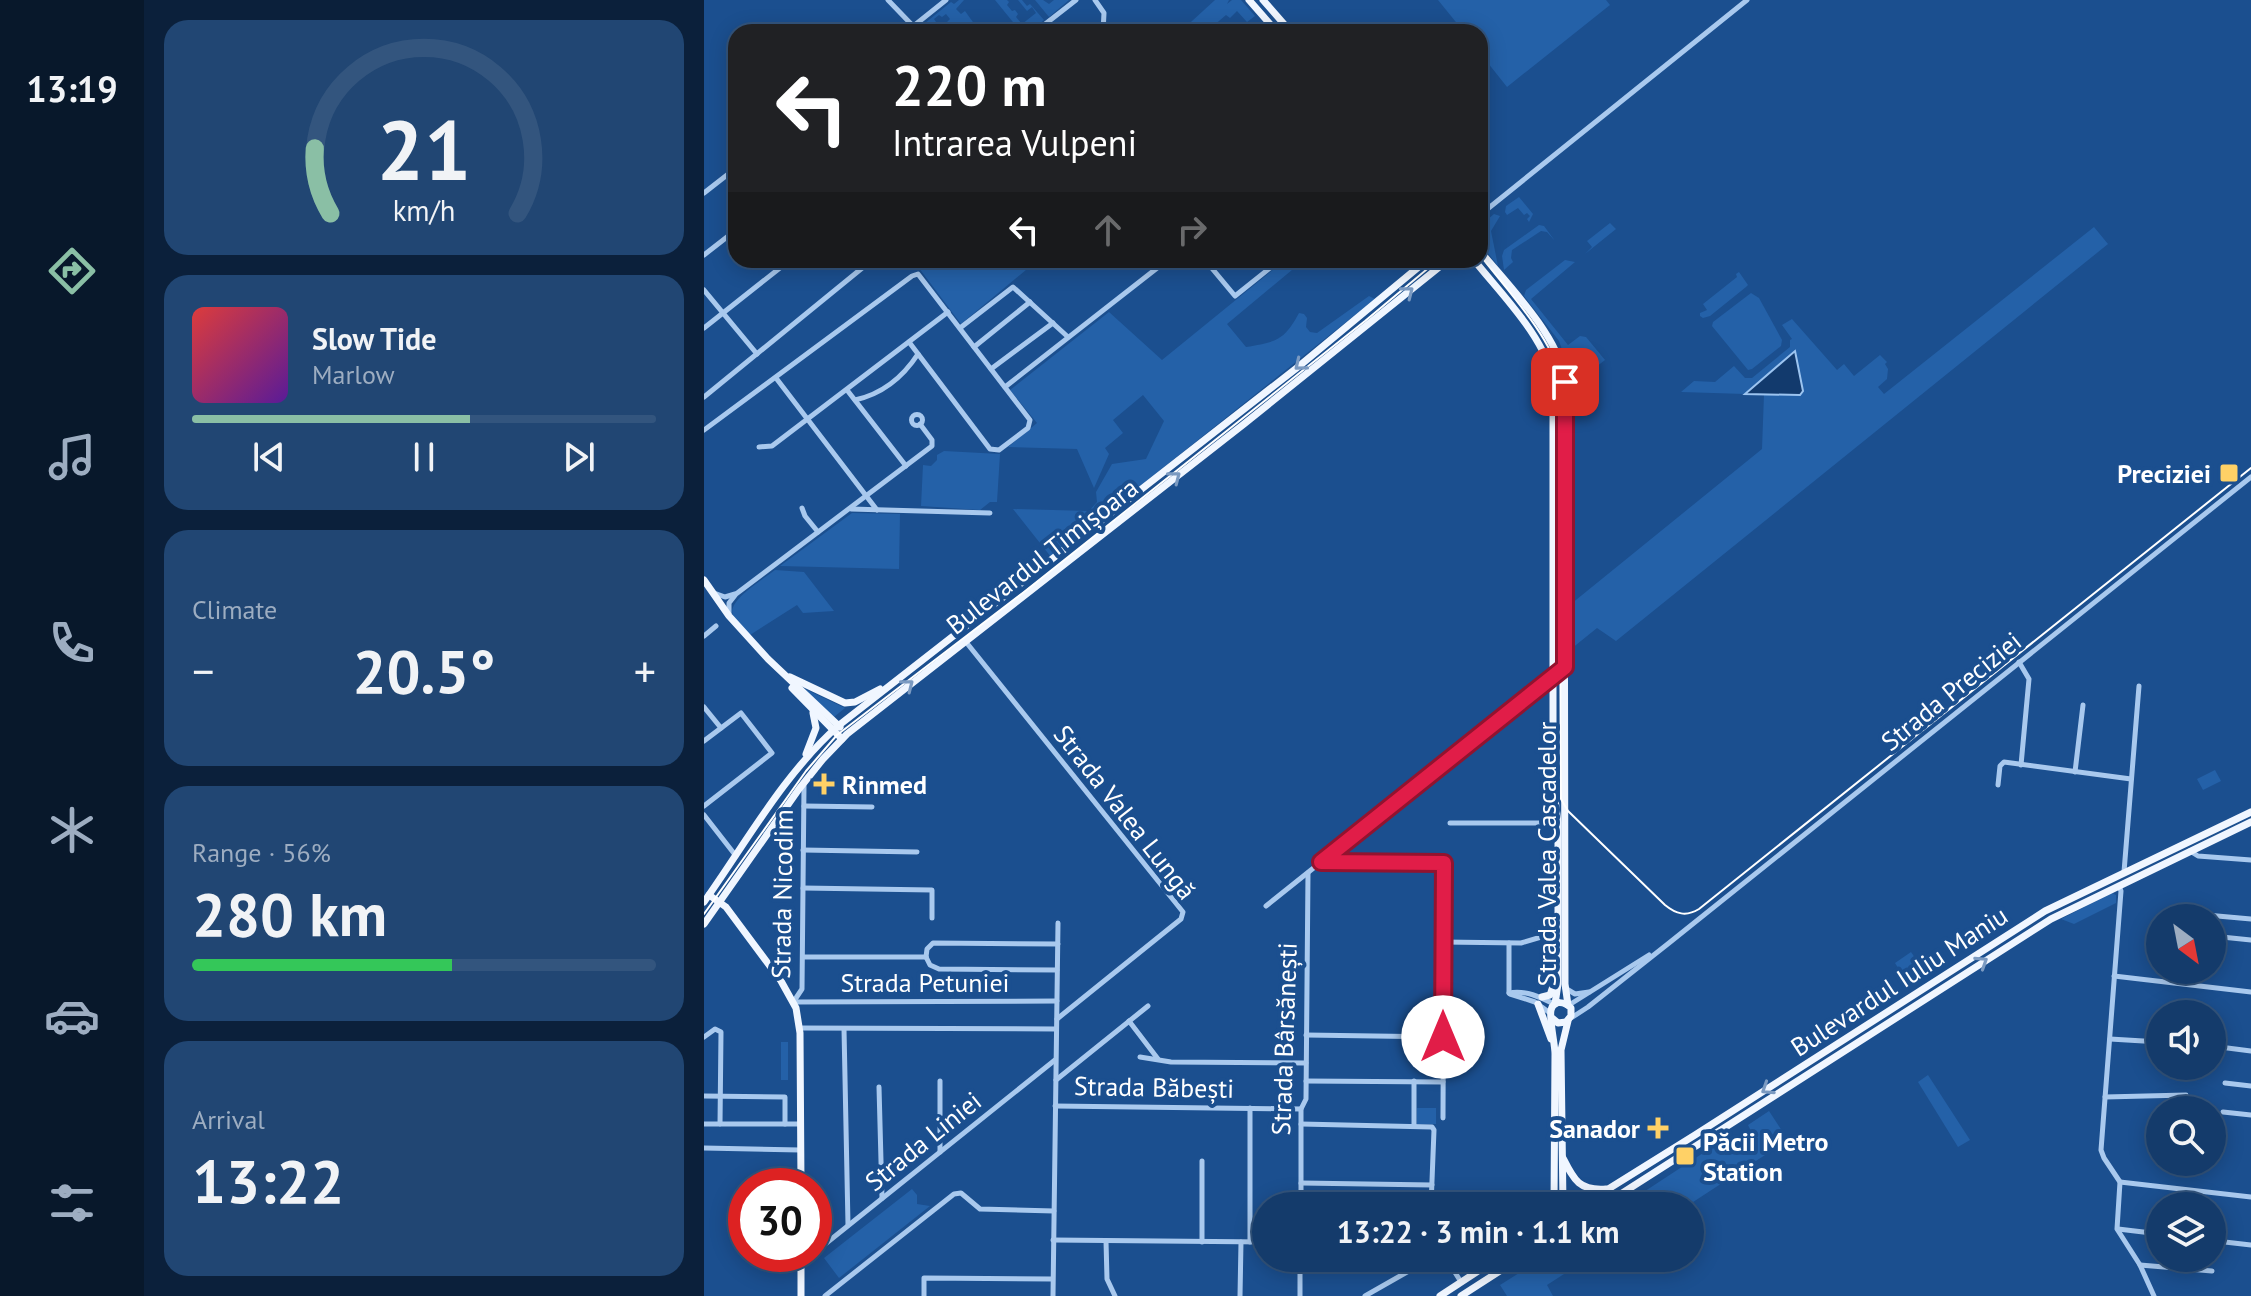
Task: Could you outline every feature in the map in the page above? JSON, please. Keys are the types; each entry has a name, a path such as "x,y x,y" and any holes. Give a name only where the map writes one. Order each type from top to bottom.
{"main road":[{"path":"1249,0 1270,24"},
{"path":"1263,0 1284,24"},
{"name":"Strada Valea Cascadelor","path":"1488,261 1547,335 1556,349 1564,376 1563,809 1565,988 1568,1005"},
{"name":"Bulevardul Timișoara","path":"707,898 800,765 836,728 1298,367 1417,268"},
{"name":"Bulevardul Timișoara","path":"704,924 804,783 845,736 1438,268"},
{"name":"Strada Valea Cascadelor","path":"1480,268 1538,342 1550,364 1553,382 1553,783 1558,823 1555,1004"},
{"path":"1538,342 1547,335"},
{"path":"1553,461 1565,461"},
{"path":"1145,487 1152,495"},
{"path":"1553,522 1565,522"},
{"path":"704,580 729,616 845,736"},
{"path":"781,673 849,704 903,676"},
{"path":"781,673 812,711 836,728"},
{"path":"872,700 879,708"},
{"path":"800,765 815,733 812,711"},
{"name":"Bulevardul Iuliu Maniu","path":"1605,1192 2053,906 2188,847 2251,812"},
{"name":"Bulevardul Iuliu Maniu","path":"1624,1192 2018,939 2116,881 2124,872 2251,822"},
{"path":"707,898 720,902 794,1002 800,1028 800,1168"},
{"path":"1555,1049 1540,1001 1551,992 1558,966"},
{"path":"1563,1002 1568,1005 1572,1010 1569,1020 1561,1023 1551,1016 1555,1004 1563,1002"},
{"name":"Strada Valea Cascadelor","path":"1551,1016 1555,1049 1554,1192"},
{"name":"Strada Valea Cascadelor","path":"1563,1192 1561,1050 1569,1020"},
{"path":"1562,1156 1572,1176 1583,1186 1610,1189"},
{"path":"801,1272 801,1296"},
{"path":"1440,1296 1476,1272"},
{"path":"1461,1296 1498,1272"}],"street":[{"path":"888,0 911,24"},
{"path":"916,24 946,0"},
{"path":"1045,24 1076,0"},
{"path":"1095,0 1104,13 1103,24"},
{"path":"1488,209 1747,0"},
{"path":"704,193 728,174"},
{"path":"704,255 728,236"},
{"path":"704,328 780,268"},
{"path":"704,397 862,268"},
{"path":"1005,387 1157,268"},
{"path":"1212,268 1235,296 1270,268"},
{"path":"704,430 916,274 922,276 1030,420 1028,428 999,450 990,449 909,342"},
{"path":"960,328 1013,287 1068,337"},
{"path":"704,290 757,354"},
{"path":"974,347 1030,302"},
{"path":"759,447 772,446 948,312"},
{"path":"991,369 1053,323"},
{"path":"855,400 873,394 899,378 918,354"},
{"path":"776,378 877,510"},
{"path":"847,390 906,466"},
{"path":"729,616 729,603 736,594 933,444 920,424"},
{"name":"Strada Preciziei","path":"1568,1005 1676,937 2251,477"},
{"path":"802,508 818,532"},
{"path":"850,509 990,513"},
{"path":"713,592 725,597 736,594"},
{"path":"704,636 716,626"},
{"name":"Strada Valea Lungă","path":"966,642 1183,912 1181,919 1057,1019"},
{"path":"2019,662 2028,674 2029,682 2021,765"},
{"path":"1266,906 1565,667"},
{"path":"2124,872 2139,686"},
{"path":"2075,772 2083,705"},
{"path":"704,707 721,728"},
{"path":"704,741 741,713 772,753 704,806"},
{"path":"1998,785 2002,763 2131,779"},
{"name":"Strada Nicodim","path":"794,1002 802,989 804,783"},
{"path":"804,806 872,807"},
{"path":"704,815 736,857"},
{"path":"1450,823 1558,823"},
{"path":"2188,847 2198,856 2251,860"},
{"path":"803,850 917,852"},
{"path":"1321,862 1444,863 1443,1118"},
{"name":"Strada Bârsănești","path":"1301,1192 1301,1109 1306,1099 1308,872"},
{"path":"2116,881 2121,891 2101,1153 2120,1182 2117,1229 2140,1265 2154,1296"},
{"path":"803,888 932,890 932,918"},
{"path":"2226,917 2251,919"},
{"path":"1053,1296 1058,923"},
{"path":"1443,942 1521,943 1558,932"},
{"path":"2226,937 2251,940"},
{"path":"1057,970 939,969 930,965 926,957 929,945 933,943 1058,944"},
{"path":"1509,943 1509,993 1517,992 1555,1004"},
{"path":"802,957 926,957"},
{"name":"Strada Preciziei","path":"1569,1020 1648,957"},
{"path":"2114,976 2251,992"},
{"path":"1565,988 1575,994 1594,991"},
{"name":"Strada Petuniei","path":"794,1002 1057,1001"},
{"path":"1540,1001 1551,1016"},
{"path":"1056,1081 1148,1006"},
{"path":"1129,1021 1159,1060"},
{"path":"800,1028 1056,1029"},
{"path":"704,1037 715,1029 721,1032 720,1124"},
{"path":"844,1029 848,1226"},
{"path":"1306,1035 1443,1037"},
{"path":"2110,1039 2146,1041"},
{"path":"2226,1048 2251,1051"},
{"path":"1140,1057 1171,1062 1306,1063"},
{"name":"Strada Liniei","path":"832,1239 1056,1059"},
{"path":"940,1081 940,1153"},
{"path":"1306,1081 1443,1082"},
{"path":"1414,1081 1414,1126"},
{"path":"2225,1083 2251,1086"},
{"path":"879,1087 882,1199"},
{"path":"2105,1097 2186,1095"},
{"path":"704,1096 785,1097 785,1124"},
{"name":"Strada Băbești","path":"1055,1106 1301,1109"},
{"path":"1053,1240 1250,1242 1250,1108"},
{"path":"2226,1112 2251,1115"},
{"path":"704,1124 800,1124"},
{"path":"1301,1124 1431,1126 1434,1130 1432,1192"},
{"path":"704,1148 800,1150"},
{"path":"1202,1161 1202,1242"},
{"path":"2120,1182 2251,1197"},
{"path":"1301,1183 1432,1185"},
{"path":"825,1296 954,1194 961,1193 980,1209 1054,1211"},
{"path":"2117,1229 2146,1232"},
{"path":"1106,1241 1107,1279 1115,1296"},
{"path":"1240,1296 1241,1242"},
{"path":"2226,1242 2251,1245"},
{"path":"2140,1265 2146,1266"},
{"path":"1300,1272 1300,1296"},
{"path":"1365,1296 1408,1272"},
{"path":"1455,1272 1461,1282"},
{"path":"924,1296 924,1278 1053,1279"}],"shaded area":[{"path":"964,0 956,9 961,14 965,11 974,24 948,24 950,19 946,14 934,19 934,24 924,24 951,2 954,4"},
{"path":"995,0 1009,2 1007,5 1012,11 1015,10 1022,24 1014,24"},
{"path":"1018,0 1027,6 1030,4 1044,20 1039,24 1022,24 1036,13 1032,7 1027,11"},
{"path":"1035,0 1049,4 1054,0 1069,0 1049,17"},
{"path":"1215,0 1229,0 1227,4 1232,0 1241,0 1255,16 1247,22 1237,11 1215,24 1189,24"},
{"path":"1438,0 1606,0 1610,5 1507,87 1488,63 1488,24 1458,24"},
{"path":"1519,197 1533,214 1529,222 1527,219 1530,216 1527,213 1524,215 1518,208 1507,215 1505,212 1506,206"},
{"path":"1494,214 1500,216 1491,231 1498,266 1488,253 1488,219"},
{"path":"1610,223 1616,229 1585,254 1592,247 1587,241"},
{"path":"1539,225 1544,226 1555,241 1547,232 1541,231 1512,250 1513,262 1504,270 1504,250"},
{"path":"2094,227 2108,244 1616,641 1597,628 1571,649 1571,604 1762,449 1764,394 1799,395 1803,391 1795,351 1745,394 1681,392 1694,381 1715,382 1734,366 1745,378 1752,378 1790,347 1792,339 1782,325 1792,319 1837,370 1844,364 1854,376 1880,355 1887,362 1888,369 1887,379 1878,387 1884,394"},
{"path":"1565,260 1575,262 1531,299 1568,345 1580,336 1586,337 1605,360 1592,370 1566,361 1559,341 1524,296 1526,290"},
{"path":"919,268 1028,268 961,324"},
{"path":"1275,268 1294,268 1227,324 1246,347 1278,339 1299,313 1307,318 1306,327 1310,332 1317,333 1369,296 1375,299 1051,557 1013,509 1089,511 1097,502 1096,492 1112,464 1146,459 1164,421 1143,395 1113,420 1123,433 1105,448 1109,454 1094,488 1077,449 1008,447 1037,423 1010,390 1109,312 1162,360"},
{"path":"1739,272 1748,285 1710,316 1700,316 1707,310 1703,304 1737,277"},
{"path":"1751,293 1759,298 1782,340 1781,346 1748,370 1712,326 1713,322"},
{"path":"1795,351 1803,391 1800,395 1745,394"},
{"path":"944,451 1000,454 997,502 990,502 980,510 921,506 923,465 931,466 937,455"},
{"path":"852,513 900,514 899,569 780,566"},
{"path":"775,570 804,572 834,611 803,613 797,605 750,635 734,618 732,609 755,584"},
{"path":"805,689 845,708 834,717"},
{"path":"2215,770 2221,781 2203,790 2197,779"},
{"path":"2112,893 2116,895 2116,903 2074,924 2061,919"},
{"path":"1911,952 1922,968 1905,979 1895,963"},
{"path":"781,1042 788,1042 788,1080 781,1080"},
{"path":"1928,1075 1970,1140 1958,1147 1918,1082"},
{"path":"1417,1108 1436,1108 1436,1124 1417,1124"},
{"path":"1769,1111 1788,1140 1704,1195 1704,1192 1644,1192 1729,1136 1735,1144 1752,1133 1748,1125"},
{"path":"912,1189 917,1195 917,1204 930,1206 839,1278 832,1269 832,1252"},
{"path":"1521,1272 1567,1272 1547,1285 1553,1296 1507,1296 1500,1285"}],"tram line":[{"path":"1488,265 1537,328 1559,374 1561,799 1568,811 1665,905 1677,912 1685,914 1699,909 2251,468"},
{"path":"704,914 806,771 837,735 1024,592 1428,268"}],"place":[{"name":"Preciziei","path":"2229,473"},
{"name":"Rinmed","path":"824,784"},
{"name":"Sanador","path":"1658,1128"},
{"name":"Păcii Metro Station","path":"1685,1156"}],"route":[{"path":"1443,1037 1444,863 1321,862 1565,667 1565,382"}]}
